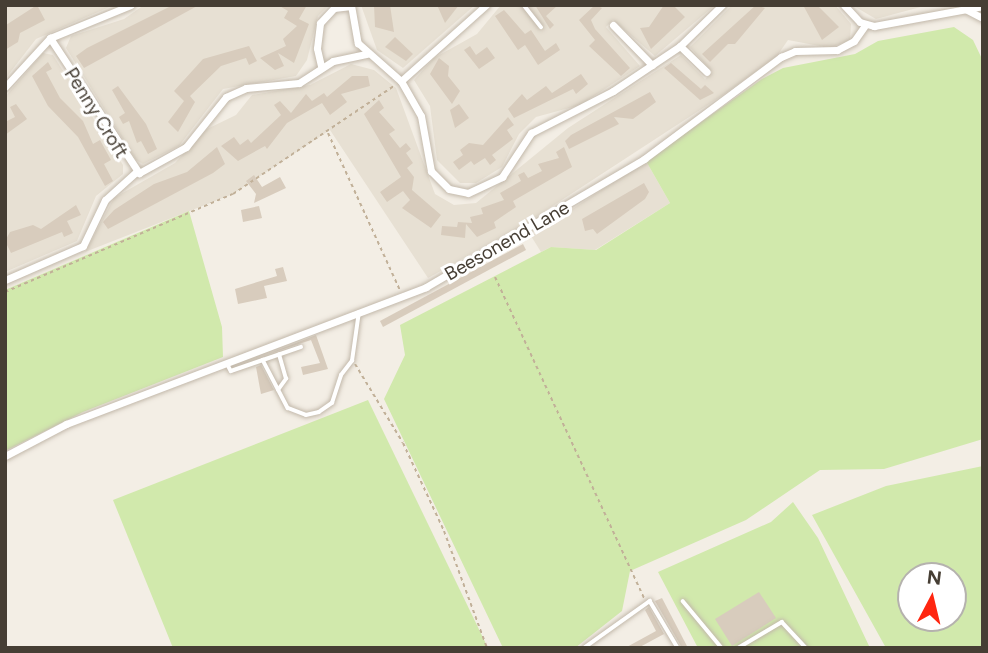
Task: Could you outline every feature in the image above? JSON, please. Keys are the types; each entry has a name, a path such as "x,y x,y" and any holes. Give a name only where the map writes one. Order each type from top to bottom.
{"street":[{"path":"5,87 50,38 131,5"},
{"path":"401,82 486,5"},
{"path":"321,66 317,48 320,23 334,8 351,6 352,32 367,54 401,82 421,116 431,171 450,189 468,193 502,177 531,133 575,114 652,65 680,46 722,5"},
{"path":"844,5 865,25 983,6"},
{"path":"965,9 983,18"},
{"path":"613,25 652,65"},
{"name":"Beesonend Lane","path":"5,456 66,424 226,361 404,297 470,265 644,159 781,57 795,51 837,50 854,41 865,25"},
{"name":"Penny Croft","path":"50,38 136,172 166,163 186,147 226,97 246,88 299,83 321,66 367,54"},
{"path":"680,46 707,72"},
{"path":"5,280 83,246 105,200 136,172"}],"lane":[{"path":"524,5 541,27"},
{"path":"263,360 288,408 306,415 319,412 332,403 341,375 352,361 359,312"},
{"path":"226,361 231,371 301,347"},
{"path":"278,390 285,379 279,355"},
{"path":"683,601 722,648"},
{"path":"584,648 645,602 654,602 678,648"},
{"path":"738,648 782,622 806,648"}],"path":[{"path":"5,292 233,194 401,82"},
{"path":"328,131 404,297"},
{"path":"495,277 645,602"},
{"path":"352,361 420,481 487,648"}],"shaded area":[{"path":"5,5 114,5 36,39 5,79"},
{"path":"144,5 329,5 318,16 307,60 296,76 223,89 179,146 143,164 136,160 66,48 71,36 124,19"},
{"path":"361,5 475,5 403,68 377,50"},
{"path":"501,5 715,5 655,56 613,20 606,27 640,66 580,105 536,117 519,134 502,167 476,183 460,183 437,160 430,106 414,80 434,58 477,34"},
{"path":"732,5 835,5 851,24 850,40 830,48 788,40 777,56 726,93 525,224 428,278 330,130 233,194 85,252 114,198 175,163 205,130 236,115 252,95 310,85 351,64 374,70 396,88 435,194 454,205 476,203 568,128 681,55 705,79 712,72 690,47"},
{"path":"852,5 928,5 876,19"},
{"path":"43,53 53,55 123,165 123,174 96,196 77,241 5,272 5,97"},
{"path":"646,161 670,203 595,250 551,247 541,252 531,236"}],"green space":[{"path":"954,27 973,40 983,61 983,439 884,469 820,470 746,520 630,571 622,611 575,648 503,648 384,399 405,355 400,325 551,247 596,250 670,203 646,161 762,79 783,68 855,54 878,41"},
{"path":"189,211 222,327 223,357 83,412 5,451 5,290"},
{"path":"368,400 488,648 173,648 113,500"},
{"path":"983,466 983,648 886,648 812,515 886,486"},
{"path":"793,502 818,538 870,648 698,648 658,572 771,522"}],"building":[{"path":"37,5 45,20 20,33 18,42 5,50 6,25"},
{"path":"173,5 199,5 84,68 76,56 87,48"},
{"path":"278,5 307,5 299,19 309,24 294,63 278,53 284,66 275,70 260,58 286,46 283,39 297,26 284,18 288,11"},
{"path":"374,5 390,5 394,32 375,27"},
{"path":"437,5 459,5 445,23"},
{"path":"535,5 558,5 546,16 554,25 550,29"},
{"path":"595,5 602,8 591,20 595,29 630,68 621,76 589,46 595,40 579,20"},
{"path":"664,5 673,5 685,17 651,49 640,28 649,27"},
{"path":"756,5 765,8 735,44 728,44 710,62 702,54"},
{"path":"803,5 817,5 839,27 822,40"},
{"path":"504,10 525,34 531,30 545,51 556,43 560,50 538,65 525,45 518,50 495,16"},
{"path":"395,37 413,54 406,61 385,47"},
{"path":"249,46 257,61 249,65 246,58 221,66 190,96 195,102 178,132 168,122 184,101 174,91 203,59"},
{"path":"470,46 476,55 487,47 495,58 479,69 464,50"},
{"path":"439,58 449,66 448,76 460,91 452,104 430,74"},
{"path":"48,62 52,69 46,72 60,98 83,121 93,144 100,140 111,160 104,164 113,181 105,186 78,137 48,106 32,76"},
{"path":"671,63 701,89 705,85 714,93 700,100 664,68"},
{"path":"581,74 588,84 576,94 573,89 514,118 508,109 522,94 527,100 546,86 552,93"},
{"path":"352,76 368,76 370,86 341,94 347,102 330,115 322,103 287,123 267,149 265,146 238,161 221,146 234,137 240,145 248,139 251,143 281,115 274,105 280,101 291,113 306,94 312,101 324,93 327,97"},
{"path":"118,86 146,124 157,149 148,154 141,141 137,143 129,121 123,124 119,117 125,113 112,90"},
{"path":"650,92 656,102 633,119 614,117 619,124 569,149 565,141 571,135"},
{"path":"379,100 384,108 379,112 395,130 389,134 400,148 406,143 411,149 406,153 413,163 407,168 414,177 412,190 441,215 431,228 402,208 410,200 403,191 387,202 380,192 401,177 364,114"},
{"path":"16,104 27,119 5,135 5,122 15,117 10,107"},
{"path":"459,104 469,118 455,128 450,110"},
{"path":"508,117 514,125 507,130 513,139 492,155 496,160 490,165 485,158 474,165 471,161 459,170 453,162 463,155 460,150 469,143 483,145"},
{"path":"217,147 225,164 213,173 108,229 103,222 114,210 154,184 187,172"},
{"path":"564,147 572,167 513,201 516,207 494,222 496,228 477,237 466,224 465,238 441,235 442,226 457,227 458,222 472,223 470,217 483,214 481,208 504,200 500,193 521,181 518,175 524,172 528,178 542,171 538,164 559,158 556,152"},
{"path":"254,175 262,187 280,177 286,188 254,203 256,194 246,181"},
{"path":"644,183 649,192 645,199 597,234 593,229 585,231 582,219"},
{"path":"76,205 81,215 67,221 73,233 64,237 62,232 11,253 5,241 10,232 33,225 41,229"},
{"path":"259,206 262,218 243,222 241,210"},
{"path":"523,244 526,250 383,327 380,321"},
{"path":"283,267 287,281 264,286 267,298 238,304 235,289 277,276 275,269"},
{"path":"316,335 328,369 303,375 301,367 320,363 311,340 268,354"},
{"path":"261,365 274,390 261,394 256,367"},
{"path":"759,592 776,618 732,646 715,619"},
{"path":"662,598 688,648 682,648 655,601"},
{"path":"649,607 664,634 638,648 625,648 656,631 645,610"}]}
